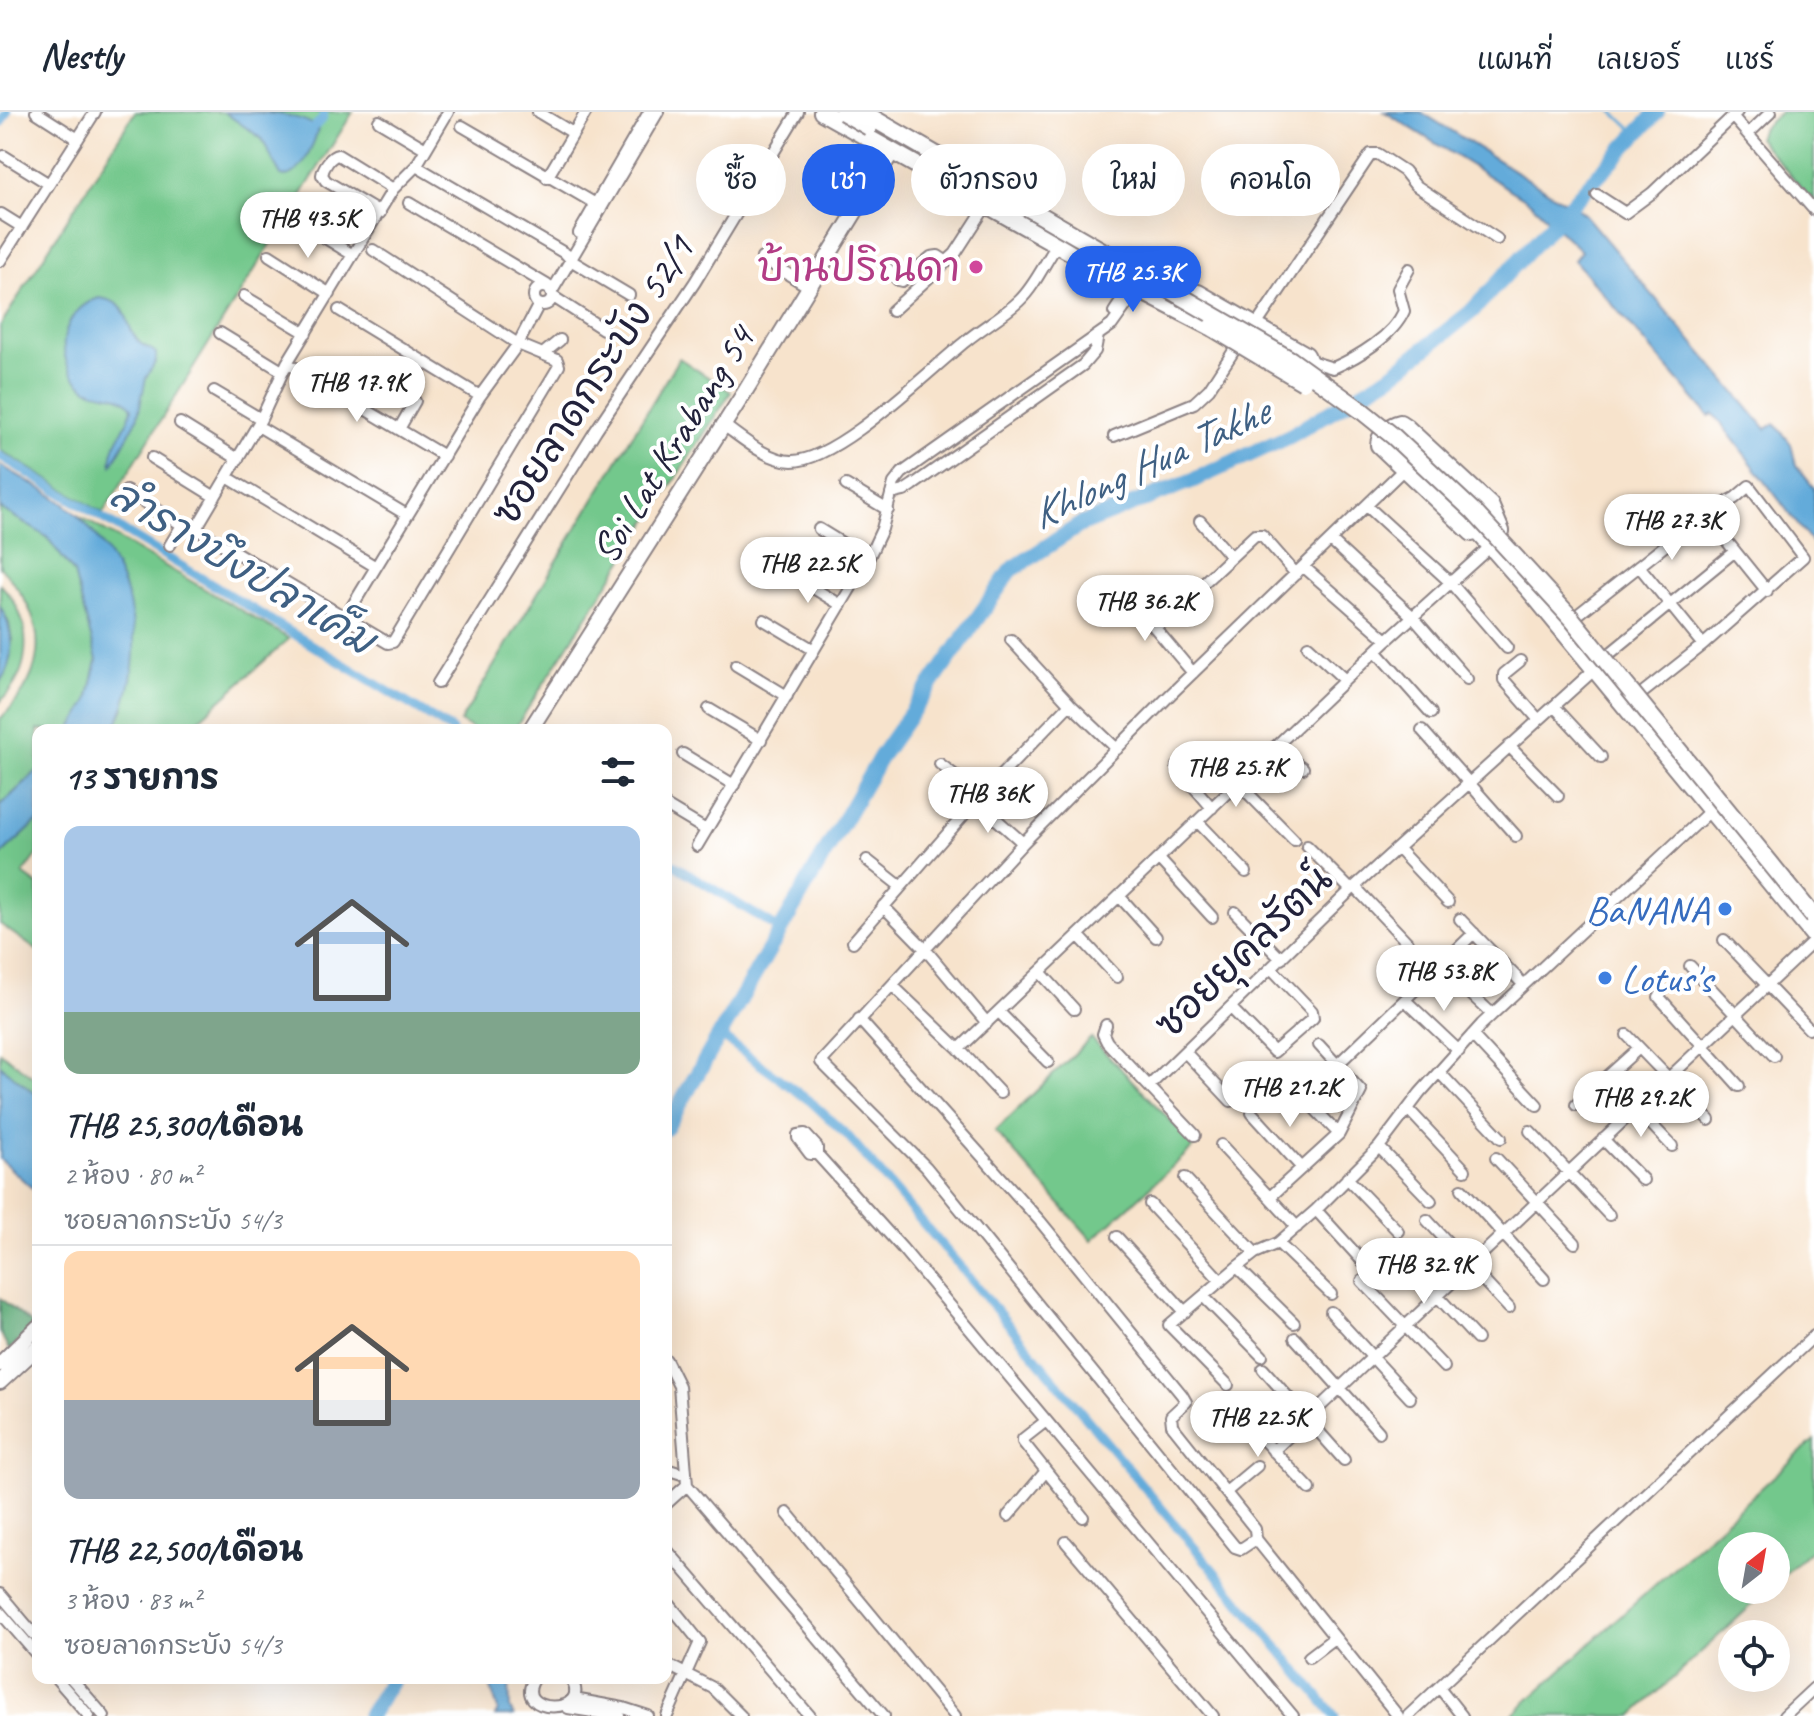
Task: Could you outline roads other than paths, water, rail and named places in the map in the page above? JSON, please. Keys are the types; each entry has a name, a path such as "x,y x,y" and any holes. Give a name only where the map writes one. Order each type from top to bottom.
{"main road":[{"path":"822,112 878,144"},
{"path":"843,112 1066,242 1276,358 1337,399 1387,438 1467,512 1511,560 1814,925"},
{"path":"862,112 1291,360 1393,436 1474,512 1572,619 1814,917"},
{"path":"874,112 1173,287 1215,321"},
{"path":"895,147 905,130"},
{"name":"Soi Lat Krabang 54","path":"534,724 853,216"},
{"path":"1004,216 1163,303 1215,321 1299,361 1415,449 1494,540 1594,670 1814,938"},
{"path":"1163,303 1174,314 1292,382 1300,381 1310,361 1306,355 1257,324 1198,293 1173,287"},
{"path":"1494,540 1490,505 1400,423 1390,427 1379,442 1461,524 1494,540 1576,616 1814,905"},
{"path":"0,1364 32,1333"},
{"path":"0,1382 32,1353"}],"street":[{"path":"36,112 78,139"},
{"path":"0,261 95,112"},
{"path":"197,532 215,497 262,424 285,367 393,189 416,166 448,112"},
{"path":"538,112 573,133"},
{"path":"547,178 586,112"},
{"path":"599,207 649,112"},
{"path":"345,618 480,396 518,344 539,304 546,305 548,290 658,112"},
{"name":"ซอยลาดกระบัง 52/1","path":"438,683 603,417 695,282 798,112"},
{"path":"1748,134 1771,112"},
{"path":"1597,195 1625,213 1652,193 1735,114 1748,134 1814,210"},
{"path":"379,121 426,149"},
{"path":"462,126 599,207"},
{"path":"1257,324 1371,154 1378,154 1404,171 1415,185 1497,239"},
{"path":"380,213 326,181 323,171 332,157 338,155 393,189"},
{"path":"4,156 49,184"},
{"path":"416,166 629,295"},
{"path":"409,203 548,290 603,329"},
{"path":"1,214 22,227"},
{"path":"892,311 963,245 980,216"},
{"path":"296,220 353,255"},
{"path":"722,424 765,452 788,461 836,444 1018,302 1057,245"},
{"path":"126,491 388,643 393,642 559,366 557,360 518,344 373,250"},
{"path":"269,255 330,294"},
{"path":"887,268 902,281 931,257 938,256 947,262"},
{"path":"762,258 809,287"},
{"path":"1310,361 1333,368 1368,348 1392,329 1403,314 1404,305 1398,289 1409,269"},
{"path":"697,846 868,559 888,510 894,483 902,473 1117,320 1134,288"},
{"path":"244,296 306,333"},
{"path":"339,310 480,396"},
{"path":"891,494 913,485 1083,365 1095,351 1102,332"},
{"path":"220,333 444,456"},
{"path":"544,353 560,340"},
{"path":"1114,436 1194,403 1209,389 1235,349"},
{"path":"214,391 407,515"},
{"path":"399,429 415,401"},
{"path":"180,423 238,459"},
{"path":"152,458 215,497"},
{"path":"1256,1539 1241,1549 1235,1547 926,1167 822,1065 823,1056 1023,843 1404,469"},
{"path":"232,480 376,567"},
{"path":"846,485 888,510"},
{"path":"1576,616 1705,514 1735,498 1749,486 1803,557 1767,591 1641,694"},
{"path":"1367,506 1450,582 1507,648"},
{"path":"1705,514 1767,591"},
{"path":"1200,521 1231,557"},
{"path":"170,545 182,525"},
{"path":"819,529 868,559"},
{"path":"1155,628 1252,537 1259,534 1387,640"},
{"path":"959,1049 1494,540"},
{"path":"1331,541 1413,617 1467,679"},
{"path":"1608,655 1735,551"},
{"path":"1639,566 1703,645"},
{"path":"792,575 841,605"},
{"path":"1124,591 1193,673"},
{"path":"764,620 814,650"},
{"path":"1011,640 1117,749"},
{"path":"1308,646 1345,680"},
{"path":"1376,651 1431,713"},
{"path":"1520,661 1504,674 1504,680 1538,719"},
{"path":"736,665 787,696"},
{"name":"ซอยยุคลรัตน์","path":"1149,1086 1353,888 1594,670"},
{"path":"853,942 978,798 1070,704"},
{"path":"1554,706 1601,757"},
{"path":"709,709 761,740"},
{"path":"1422,730 1516,836"},
{"path":"1509,746 1558,796"},
{"path":"1275,748 1303,768"},
{"path":"683,754 734,785"},
{"path":"940,764 1023,843"},
{"path":"1177,767 1212,808"},
{"path":"1238,783 1294,840"},
{"path":"672,810 706,830"},
{"path":"1228,1385 1169,1325 1237,1267 1255,1253 1278,1243 1316,1210 1379,1147 1420,1093 1522,983 1711,810"},
{"path":"1198,822 1246,872"},
{"path":"1307,846 1407,942"},
{"path":"1398,849 1448,902"},
{"path":"1159,859 1212,917"},
{"path":"867,860 900,886"},
{"path":"1120,897 1156,937"},
{"path":"883,906 925,949 987,1023"},
{"path":"1235,912 1281,959"},
{"path":"1460,919 1522,983"},
{"path":"1337,1065 1474,933"},
{"path":"1079,936 1117,977"},
{"path":"1273,1451 1814,938"},
{"path":"1724,940 1809,1029"},
{"path":"1440,965 1492,1014"},
{"path":"1690,966 1774,1056"},
{"path":"1231,1008 1274,1052 1313,1018 1312,1011 1272,969"},
{"path":"1041,973 1074,1009"},
{"path":"892,985 1000,1093"},
{"path":"1659,997 1739,1086"},
{"path":"1405,1000 1459,1051"},
{"path":"1000,1013 1048,1062"},
{"path":"859,1019 1040,1221 1182,1395 1186,1402 1171,1416 1170,1421 1255,1529 1256,1539 1398,1716"},
{"path":"1106,1025 1104,1037 1195,1135"},
{"path":"1472,1035 1537,1105"},
{"path":"1627,1035 1709,1120"},
{"path":"1270,1197 1339,1134 1361,1091 1319,1045"},
{"path":"1576,1105 1639,1048"},
{"path":"1185,1052 1231,1101"},
{"path":"1440,1073 1501,1138"},
{"path":"1286,1079 1339,1134"},
{"path":"1636,1108 1672,1146"},
{"path":"1408,1109 1465,1170"},
{"path":"1252,1113 1302,1168"},
{"path":"1530,1131 1609,1215"},
{"path":"1603,1139 1643,1180"},
{"path":"1221,1145 1297,1227"},
{"path":"1379,1147 1431,1201"},
{"path":"817,1154 902,1248 1293,1716"},
{"path":"1496,1158 1575,1243"},
{"path":"1185,1178 1255,1253"},
{"path":"1347,1178 1398,1231"},
{"path":"1462,1189 1544,1279"},
{"path":"1150,1204 1221,1281"},
{"path":"1316,1210 1365,1264"},
{"path":"1427,1220 1509,1308"},
{"path":"1117,1237 1185,1312"},
{"path":"1278,1243 1331,1294"},
{"path":"1396,1251 1477,1339"},
{"path":"1237,1267 1294,1323"},
{"path":"1362,1281 1444,1367"},
{"path":"1203,1296 1262,1356"},
{"path":"1331,1312 1410,1398"},
{"path":"1408,1716 1814,1336"},
{"path":"1295,1338 1379,1432"},
{"path":"1263,1369 1344,1460"},
{"path":"672,1372 679,1386 686,1480 672,1497"},
{"path":"1231,1406 1310,1489"},
{"path":"1046,1421 1022,1441 1083,1517"},
{"path":"1226,1492 1257,1466"},
{"path":"1008,1516 1046,1471"},
{"path":"672,1472 686,1480 884,1716"},
{"path":"787,1513 955,1716"},
{"path":"1066,1542 1213,1716"},
{"path":"672,1556 810,1716"},
{"path":"0,1594 32,1632"},
{"path":"667,1716 700,1642 672,1607"},
{"path":"0,1612 32,1649"},
{"path":"1309,1657 1334,1638"},
{"path":"672,1667 721,1694 741,1716"},
{"path":"61,1684 89,1716"},
{"path":"76,1684 104,1716"},
{"path":"533,1684 530,1691 535,1705 555,1714 571,1703 575,1692 572,1684"},
{"path":"1439,1687 1462,1716"},
{"path":"1784,1716 1814,1688"},
{"path":"571,1703 619,1716"},
{"path":"571,1703 623,1708 648,1716"}],"water":[{"path":"224,112 288,116 311,123 318,129 301,167 288,176 281,176 262,139"},
{"path":"1385,112 1421,112 1560,199 1570,202 1585,215 1766,429 1775,423 1791,444 1796,465 1814,488 1814,546 1714,414 1709,416 1574,260 1581,251 1530,202"},
{"path":"99,298 118,304 135,336 156,353 156,361 146,378 137,420 112,465 113,451 132,408 122,398 95,392 82,385 67,362 64,349 69,324 76,313"},
{"path":"0,465 69,508 98,538 114,563 132,616 134,644 132,673 116,724 75,724 88,701 97,660 74,573 47,537 0,508"},
{"path":"0,606 8,624 11,654 0,682"},
{"path":"32,776 32,827 0,856 0,806"},
{"path":"0,1065 32,1091 32,1188 0,1159"},
{"path":"490,1684 509,1684 510,1709 514,1716 495,1716 498,1710"}],"waterway":[{"path":"0,124 7,112"},
{"path":"316,125 322,120 324,112"},
{"path":"1613,112 1637,134"},
{"name":"Khlong Hua Takhe","path":"672,1118 881,756 1011,570 1080,525 1196,479 1290,436 1390,376 1471,312 1657,112"},
{"name":"ลำรางบึงปลาเค็ม","path":"0,456 442,724"},
{"name":"ลำรางบึงปลาเค็ม","path":"672,864 781,930"},
{"path":"720,1035 811,1102 848,1136 1335,1716"},
{"name":"Khlong Hua Takhe","path":"369,1716 389,1684"}],"place":[{"name":"บ้านปริณดา","path":"976,267"},
{"name":"BaNANA","path":"1725,909"},
{"name":"Lotus's","path":"1605,978"}]}
